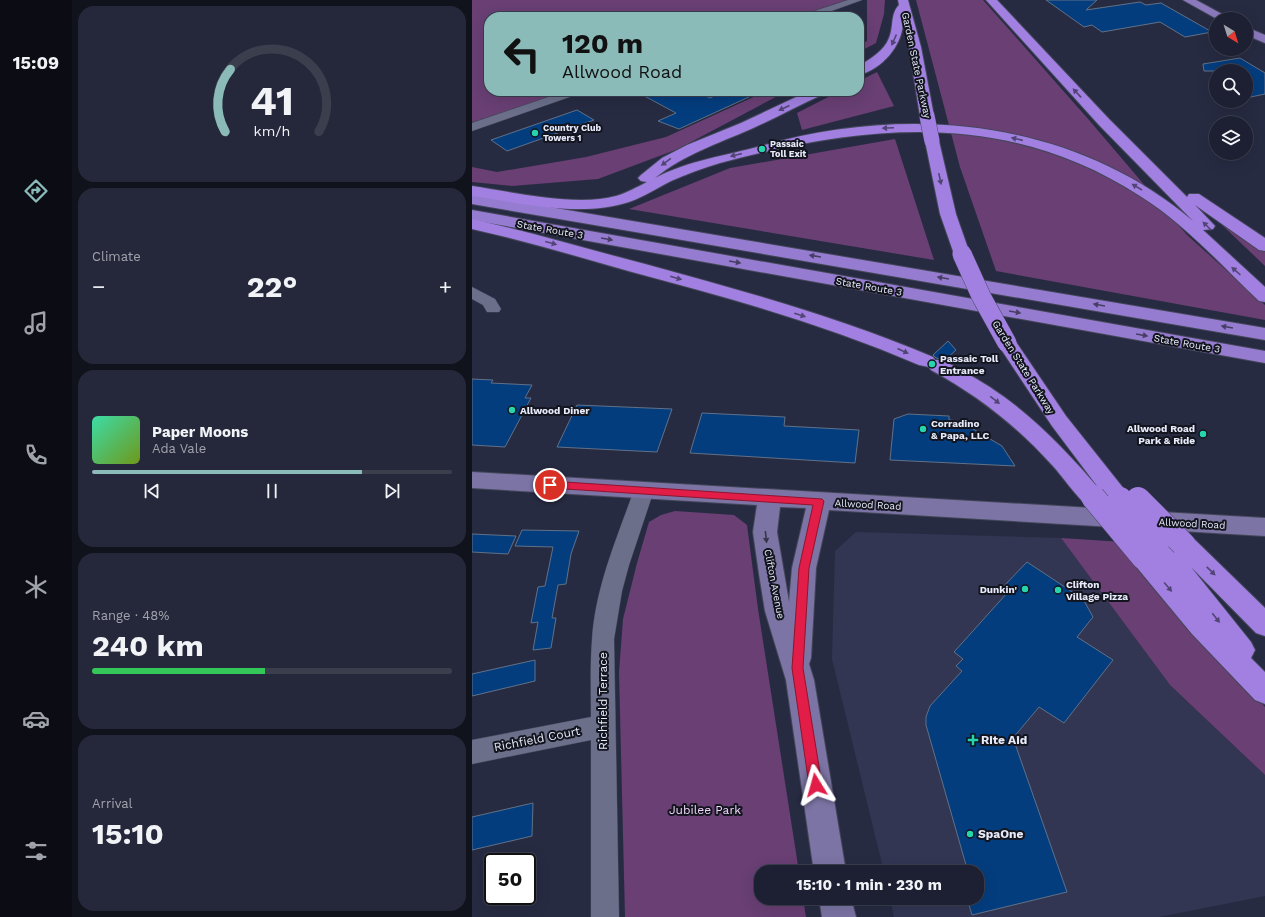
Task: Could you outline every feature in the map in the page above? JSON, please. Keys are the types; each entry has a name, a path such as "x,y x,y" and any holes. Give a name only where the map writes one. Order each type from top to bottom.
{"highway":[{"path":"991,0 1092,110 1265,283"},
{"path":"864,67 886,52 892,44 896,36 899,12 904,2"},
{"name":"Garden State Parkway","path":"904,2 947,208 962,254 982,296 1011,349 1129,499"},
{"path":"585,202 606,199 620,194 637,185 674,157 808,96"},
{"path":"1092,110 1205,206 1265,246"},
{"path":"472,191 565,202 607,202 642,192 672,175 691,167 762,149 851,132 907,127 951,129 988,133 1045,146 1098,166 1146,192 1182,222 1265,297"},
{"name":"State Route 3","path":"472,199 1265,334"},
{"name":"State Route 3","path":"472,216 1265,357"},
{"path":"472,224 522,235 762,303 880,341 970,383 996,400 1063,461 1093,497 1150,550 1265,674"},
{"path":"1129,499 1183,544 1265,625"},
{"path":"1129,499 1150,550 1201,626 1265,691"}],"main road":[{"path":"1188,0 1211,12"},
{"path":"1253,34 1265,40"},
{"name":"Allwood Road","path":"472,480 1265,527"},
{"name":"Clifton Avenue","path":"769,498 765,532 771,574 778,611 798,668 829,865"},
{"name":"Clifton Avenue","path":"798,668 804,568 819,501"},
{"path":"836,905 839,917"}],"street":[{"path":"820,12 857,0"},
{"path":"472,126 562,96"},
{"path":"472,292 489,302 493,309"},
{"name":"Richfield Terrace","path":"605,917 606,858 603,639 611,591 618,565 644,490"},
{"name":"Richfield Court","path":"472,752 603,726"}],"shaded area":[{"path":"856,532 1061,538 1170,685 1265,775 1265,896 1159,917 894,917 891,905 984,905 984,865 882,865 832,659 835,551"}],"green space":[{"path":"472,0 847,0 810,12 484,12 484,96 553,96 472,123"},
{"path":"867,0 885,0 884,14 876,43 864,49 864,42 867,41"},
{"path":"916,0 983,0 1089,120 1187,235 1265,305 1265,320 996,271 960,167"},
{"path":"877,72 894,106 802,130 797,113 830,96 864,96 864,78"},
{"path":"756,96 778,96 678,149 598,179 512,186 472,182 472,167 497,172 586,157 666,137"},
{"path":"895,139 934,260 629,209 730,168"},
{"path":"1221,224 1265,250 1265,266"},
{"name":"Jubilee Park","path":"675,511 734,515 747,525 758,609 798,865 754,865 754,905 804,905 806,917 625,917 619,672 623,619 649,522 661,515"},
{"path":"1061,538 1123,542 1265,707 1265,775 1170,685"}],"building":[{"path":"1046,0 1097,0 1086,10 1140,2 1146,5 1161,3 1209,30 1209,33 1185,37 1160,22 1102,32 1092,25 1084,27"},
{"path":"1240,58 1250,64 1209,64 1209,71 1204,71 1203,64"},
{"path":"1253,66 1265,73 1265,94 1253,97"},
{"path":"644,96 706,96 710,98 714,96 751,96 679,129 658,121 676,113"},
{"name":"Country Club Towers 1","path":"577,110 594,120 507,151 491,140"},
{"path":"948,341 956,350 945,360 936,358 933,355"},
{"path":"472,379 493,380 491,383 532,385 525,398 531,398 505,447 472,445"},
{"path":"577,405 672,409 657,452 557,447"},
{"path":"702,413 785,417 784,426 859,430 855,463 690,453"},
{"path":"908,414 949,416 949,420 958,421 960,425 968,426 1002,446 1015,466 890,460 894,419"},
{"path":"522,530 579,531 571,554 566,584 558,585 552,618 556,618 551,648 533,650 538,622 531,623 538,587 545,586 553,547 515,546"},
{"path":"472,534 516,536 508,554 472,552"},
{"name":"Rite Aid","path":"1027,562 1083,599 1093,617 1077,637 1113,660 1064,723 1039,707 1013,738 1067,892 972,915 969,905 984,905 984,865 966,865 926,725 926,717 930,706 962,671 956,666 963,659 954,652 1008,592 1002,588"},
{"path":"535,660 535,681 472,696 472,674"},
{"path":"533,803 532,836 472,850 472,817"}],"place":[{"name":"Country Club Towers 1","path":"535,133"},
{"name":"Passaic Toll Exit","path":"762,149"},
{"name":"Passaic Toll Entrance","path":"932,364"},
{"name":"Allwood Diner","path":"512,410"},
{"name":"Corradino & Papa, LLC","path":"923,429"},
{"name":"Allwood Road Park & Ride","path":"1203,434"},
{"name":"Dunkin'","path":"1025,589"},
{"name":"Clifton Village Pizza","path":"1058,590"},
{"name":"Rite Aid","path":"973,740"},
{"name":"SpaOne","path":"970,834"}],"route":[{"path":"550,485 819,501 804,568 798,668 816,785"}]}
